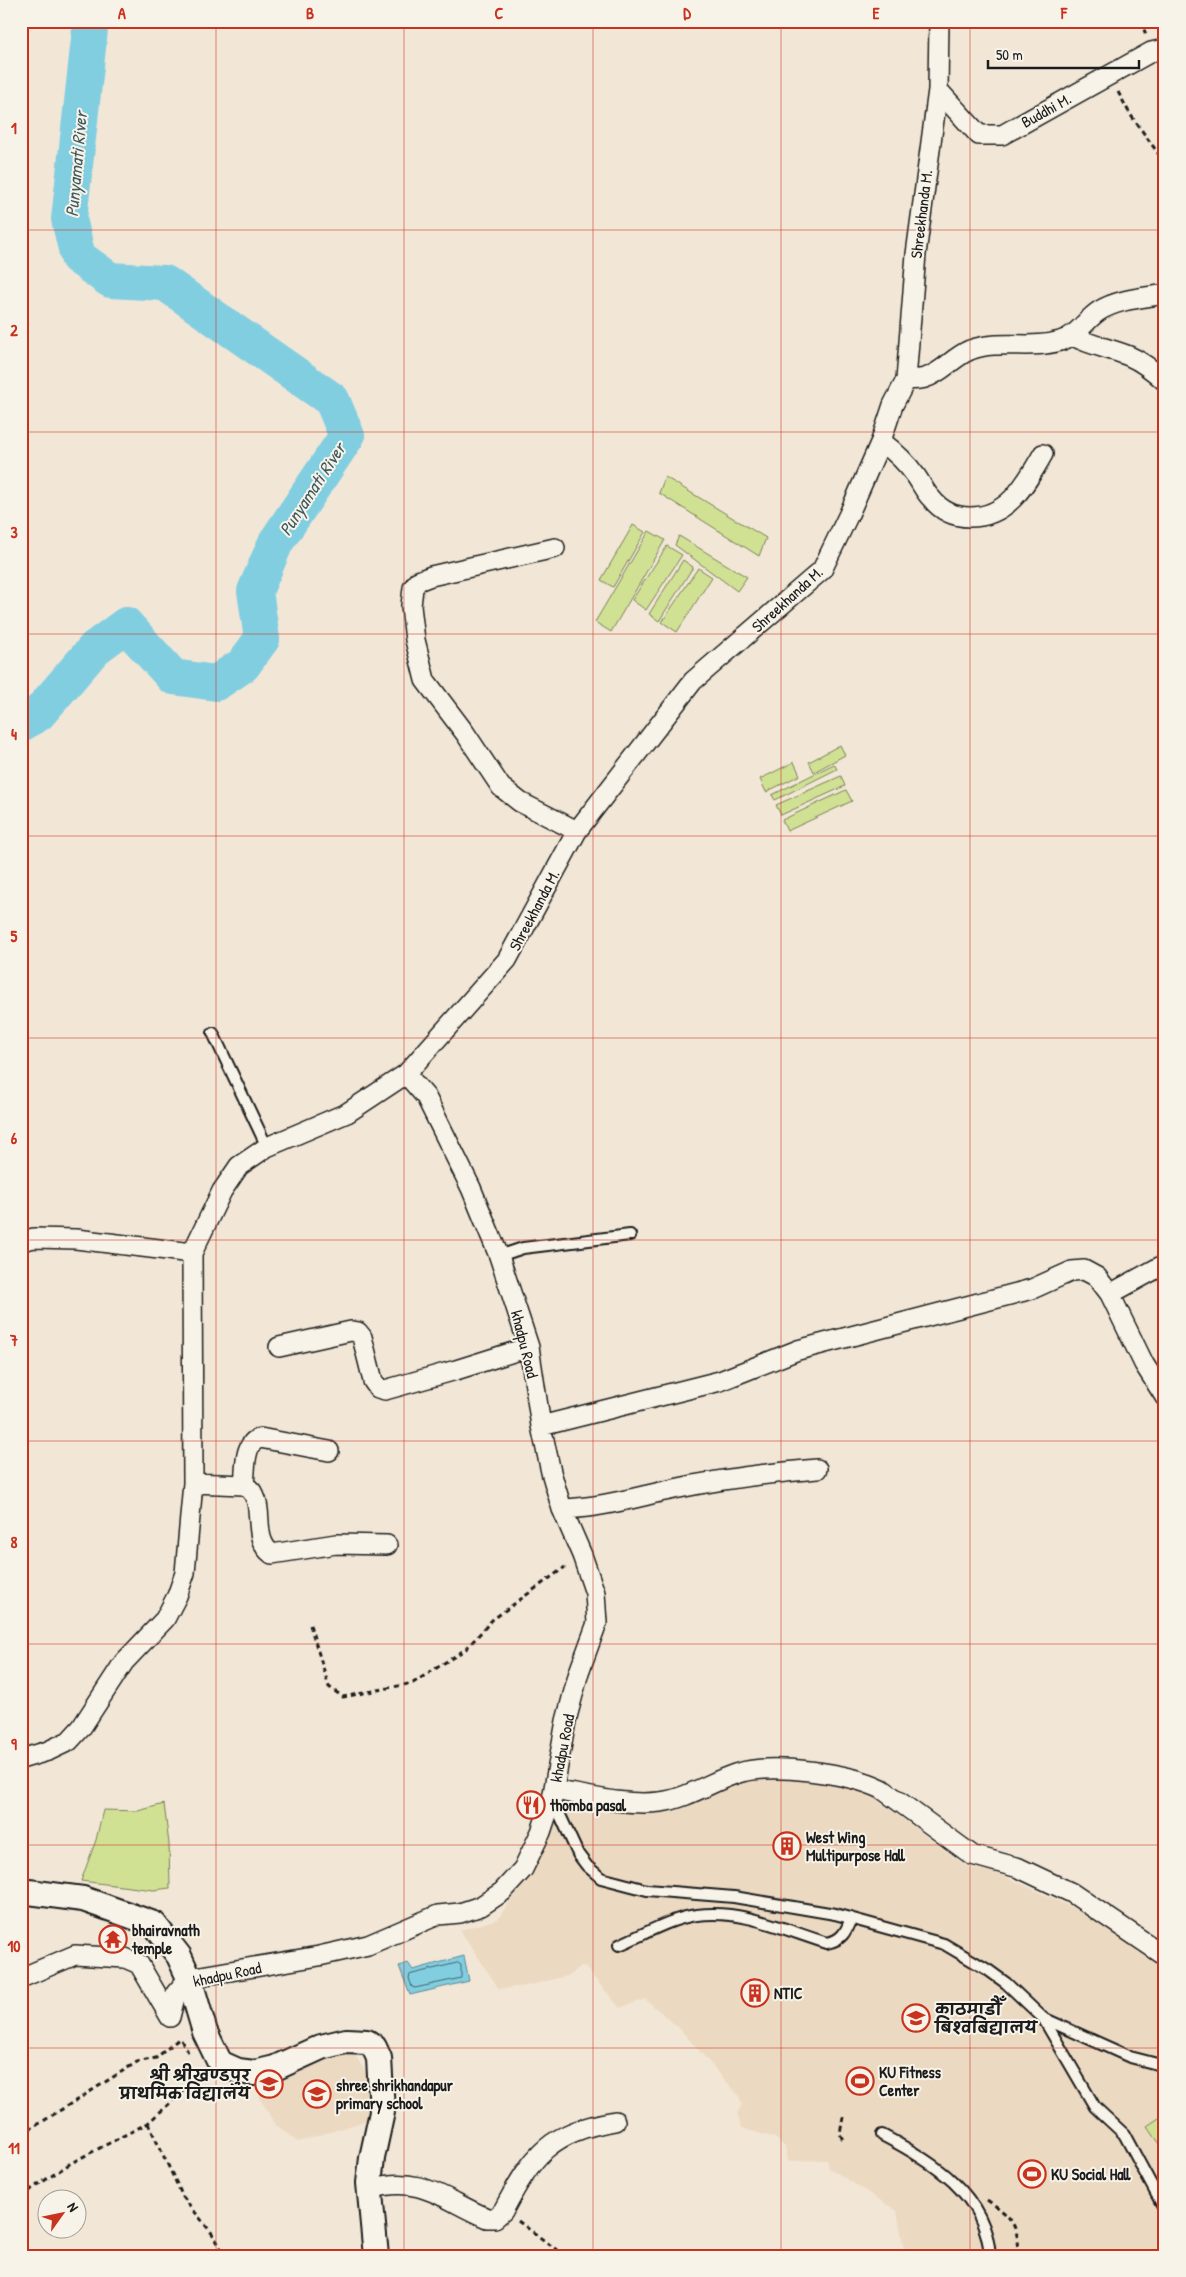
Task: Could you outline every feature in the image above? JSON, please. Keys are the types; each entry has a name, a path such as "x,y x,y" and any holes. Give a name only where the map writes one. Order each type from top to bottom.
{"street":[{"name":"Shreekhanda M.","path":"192,1253 222,1191 239,1166 267,1147 347,1114 406,1074 507,960 577,831 694,681 822,570 881,441 893,406 906,380 916,254 938,90 939,21"},
{"name":"Buddhi M.","path":"938,90 979,135 1002,134 1152,52 1165,48"},
{"path":"906,380 924,378 934,374 948,362 970,350 1009,344 1054,342 1073,336 1098,312 1118,302 1165,294"},
{"path":"1073,336 1088,344 1129,356 1150,367 1165,381"},
{"path":"881,441 898,454 930,498 948,514 966,517 984,517 1004,508 1025,485 1043,454"},
{"path":"555,548 431,576 418,581 412,588 411,606 415,640 425,680 501,787 520,802 577,831"},
{"name":"khadpu Road","path":"170,2017 176,1993 189,1978 357,1948 438,1915 460,1913 481,1906 502,1892 523,1868 541,1832 553,1794 556,1764 579,1672 597,1623 594,1593 582,1555 562,1509 541,1426 529,1347 499,1256 471,1188 426,1097 406,1074"},
{"path":"21,1241 34,1238 76,1239 192,1253 192,1483 185,1573 177,1596 165,1619 124,1662 81,1728 69,1741 48,1751 21,1759"},
{"path":"1110,1294 1165,1264"},
{"path":"541,1426 720,1381 798,1350 1032,1289 1072,1271 1084,1270 1097,1277 1110,1294 1144,1364 1165,1397"},
{"path":"279,1347 351,1331 358,1332 362,1338 373,1381 378,1388 385,1390 529,1347"},
{"path":"244,1485 248,1447 254,1440 260,1438 329,1451"},
{"path":"562,1509 585,1508 616,1503 748,1475 817,1469"},
{"path":"192,1483 244,1485 251,1489 257,1497 261,1542 265,1549 272,1554 336,1544 387,1544"},
{"path":"553,1794 617,1801 660,1802 738,1773 765,1770 798,1769 869,1783 882,1789 972,1855 1018,1868 1072,1893 1165,1956"},
{"path":"21,1891 83,1898 154,1924 179,1956 189,1978 205,2032 220,2063 238,2071 254,2073 275,2068 321,2048 346,2041 367,2042 374,2047 378,2058 382,2112 372,2158 370,2189 376,2256"},
{"path":"21,1978 75,1955 126,1958 139,1964 170,2017"},
{"path":"370,2189 383,2185 409,2184 434,2191 487,2218 495,2218 503,2211 534,2159 547,2146 578,2129 616,2121"}],"lane":[{"path":"213,1033 267,1147"},
{"path":"499,1256 522,1248 630,1235"},
{"path":"553,1794 578,1854 600,1878 647,1890 734,1896 793,1905 851,1918 944,1944 1006,1983 1042,2018 1095,2106 1124,2134 1165,2210"},
{"path":"619,1945 696,1914 722,1915 765,1922 827,1943 837,1941 846,1933 851,1918"},
{"path":"1042,2018 1130,2057 1165,2066"},
{"path":"882,2135 920,2155 948,2175 962,2190 984,2225 990,2256"}],"path":[{"path":"1110,75 1130,114 1165,163"},
{"path":"310,1625 329,1687 343,1697 414,1683 466,1649 492,1620 582,1555"},
{"path":"170,2017 189,2054"},
{"path":"21,2135 138,2062 156,2058 181,2040"},
{"path":"21,2196 71,2163 148,2123 202,2074 198,2067"},
{"path":"843,2117 840,2134 844,2140"},
{"path":"148,2123 182,2197 214,2236 226,2256"},
{"path":"962,2190 982,2195 1008,2215 1016,2229 1019,2254 1031,2256"},
{"path":"503,2211 565,2256"}],"shaded area":[{"name":"काठमाडौँ बिश्वबिद्यालय","path":"758,1775 864,1790 969,1868 993,1871 1091,1916 1165,1970 1165,2256 905,2256 897,2211 829,2168 827,2160 788,2161 785,2147 775,2138 742,2128 737,2113 742,2105 739,2096 679,2028 645,1999 620,2008 585,1967 581,1966 571,1975 526,1986 499,1989 460,1930 498,1919 543,1850 567,1801 656,1812"},
{"name":"shree shrikhandapur primary school","path":"350,2047 376,2089 375,2118 298,2142 276,2125 260,2099 257,2078"}],"green space":[{"path":"665,477 766,538 759,556 659,493"},
{"path":"633,525 645,532 613,587 601,580"},
{"path":"649,531 665,540 611,632 595,622"},
{"path":"679,536 747,577 737,591 675,545"},
{"path":"667,546 682,555 646,610 632,600"},
{"path":"683,560 693,567 659,621 649,614"},
{"path":"698,568 712,577 677,632 662,622"},
{"path":"840,745 845,755 814,772 809,762"},
{"path":"794,762 800,775 766,792 760,779"},
{"path":"834,764 837,769 775,800 772,795"},
{"path":"841,776 845,786 781,815 776,805"},
{"path":"846,790 852,801 787,831 782,820"},
{"path":"164,1804 169,1844 170,1888 154,1890 81,1881 96,1840 103,1810 138,1811"},
{"path":"1165,2114 1165,2151 1147,2126"}],"water":[{"path":"464,1956 469,1981 410,1995 399,1966 408,1963 413,1970"}],"waterway":[{"name":"Punyamati River","path":"21,724 38,714 95,648 126,625 173,677 216,683 243,665 262,639 255,591 276,542 347,436 332,400 165,283 110,280 78,257 69,219 91,21"}],"place":[{"name":"thomba pasal","path":"531,1805"},
{"name":"West Wing Multipurpose Hall","path":"787,1846"},
{"name":"bhairavnath temple","path":"113,1939"},
{"name":"NTIC","path":"755,1993"},
{"name":"काठमाडौँ बिश्वबिद्यालय","path":"916,2018"},
{"name":"KU Fitness Center","path":"860,2081"},
{"name":"श्री श्रीखण्डपुर प्राथमिक विद्यालय","path":"269,2084"},
{"name":"shree shrikhandapur primary school","path":"317,2094"},
{"name":"KU Social Hall","path":"1032,2174"}]}
